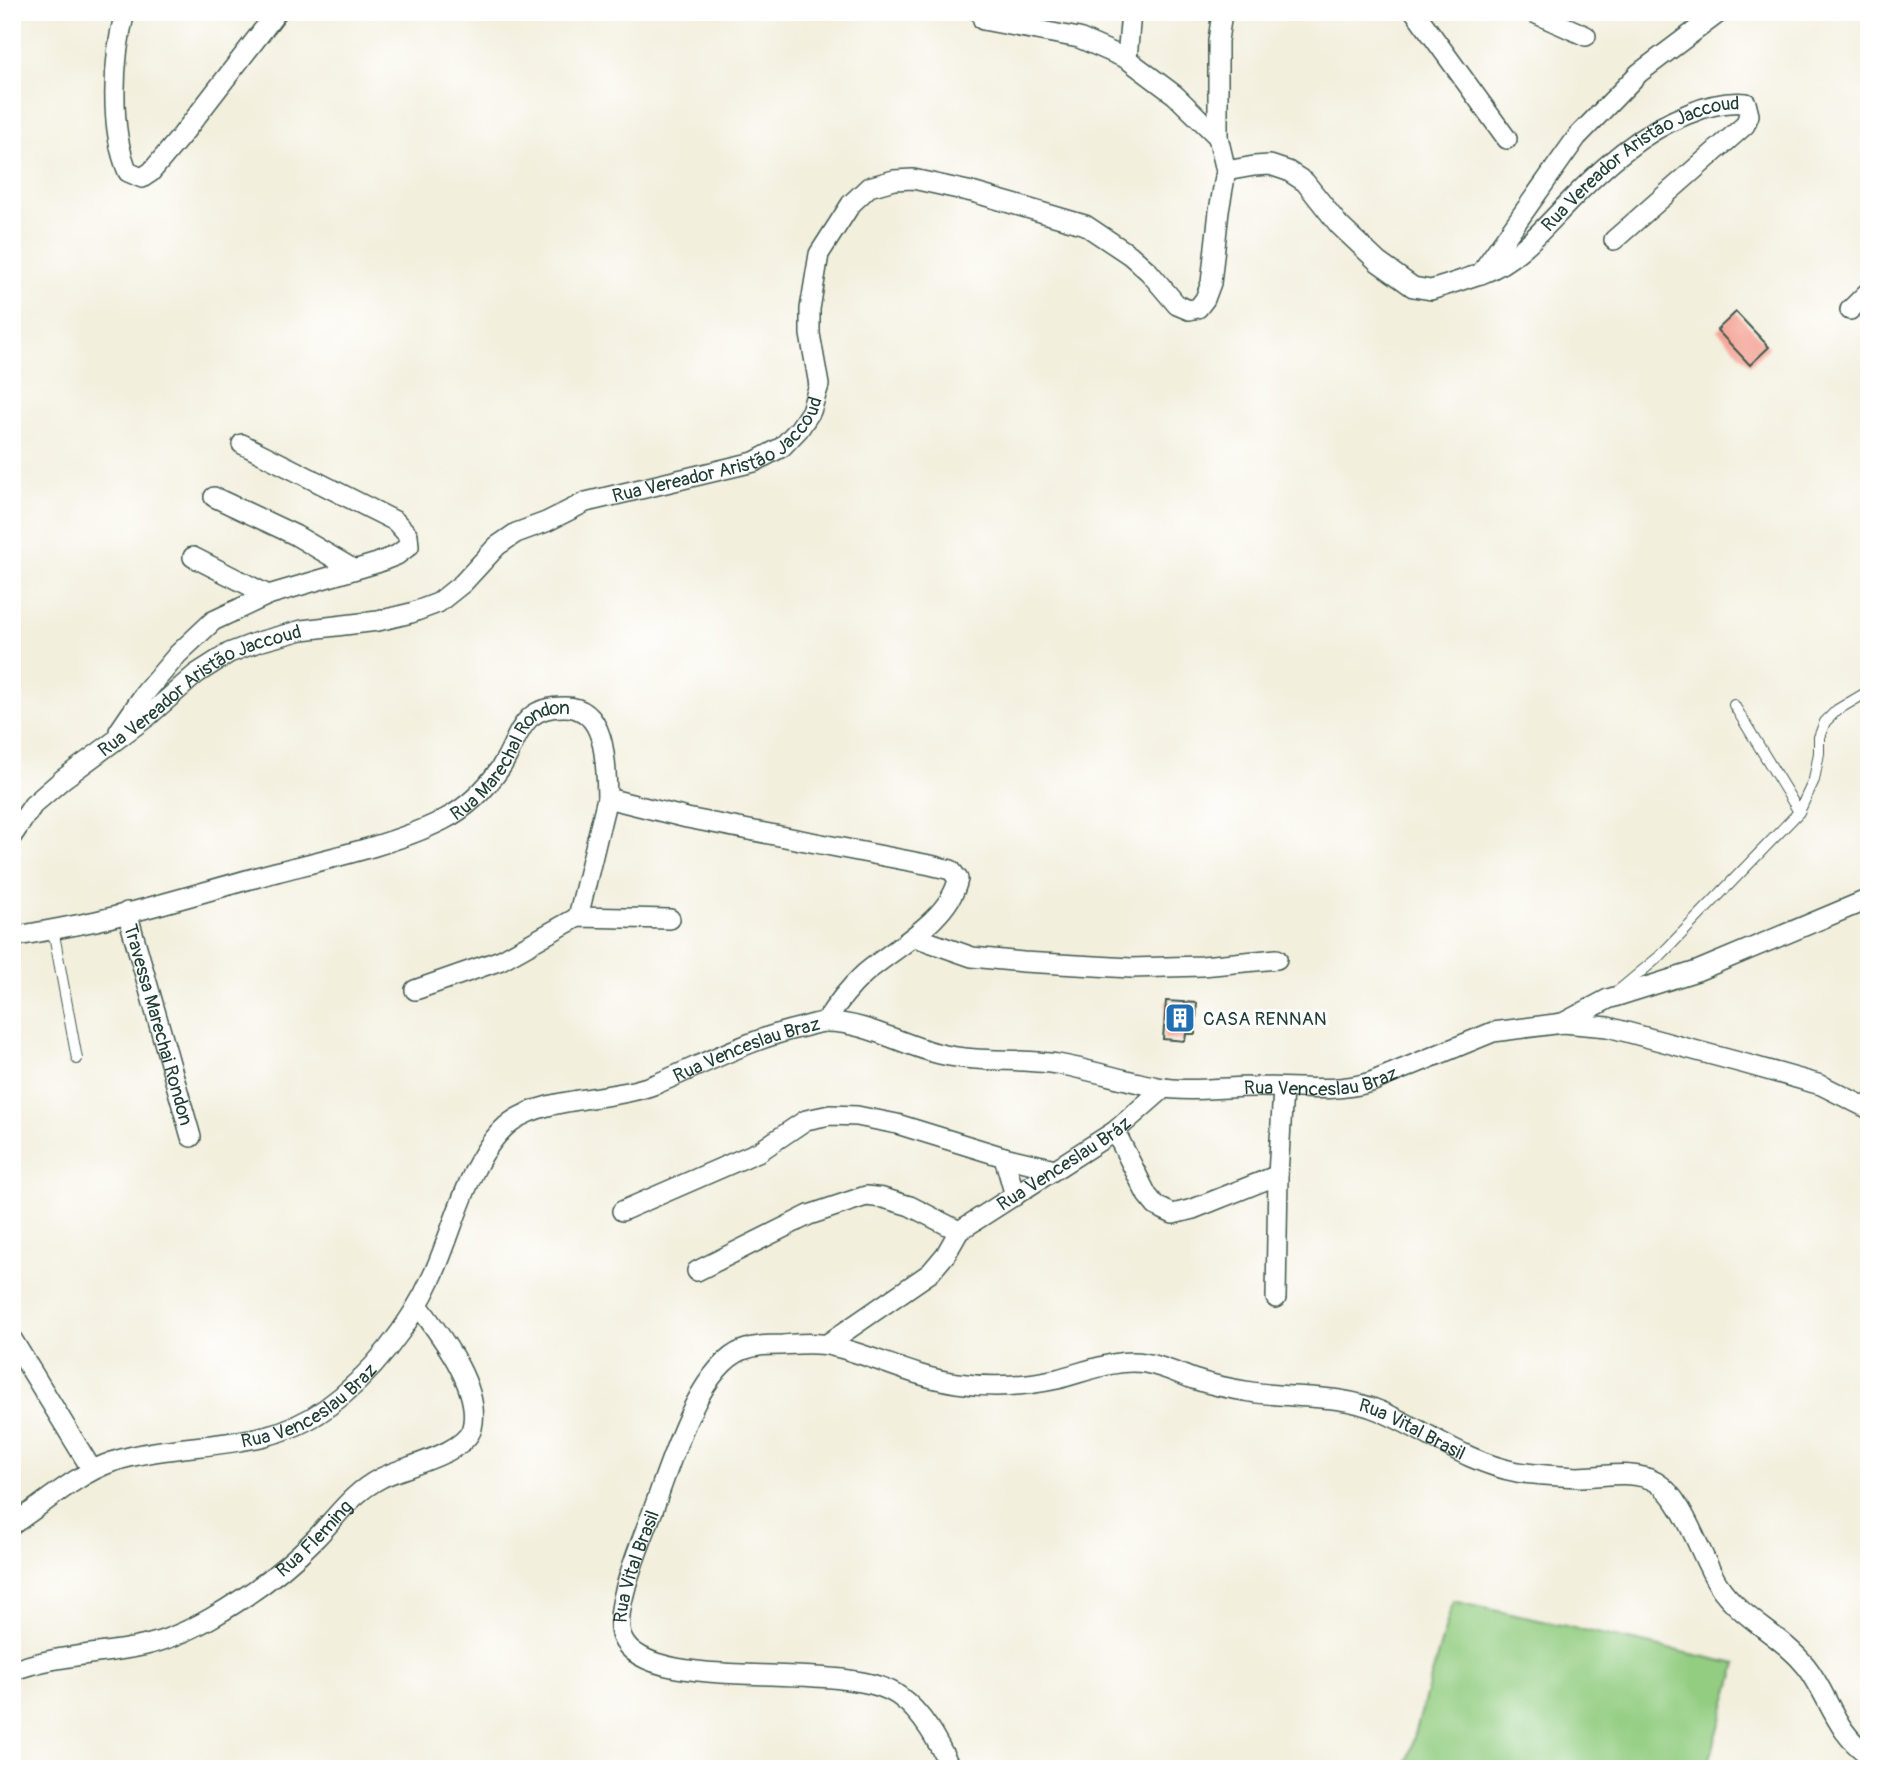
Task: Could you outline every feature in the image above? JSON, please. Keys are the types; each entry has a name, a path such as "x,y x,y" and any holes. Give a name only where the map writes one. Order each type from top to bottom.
{"street":[{"path":"125,12 121,27 115,103 123,160 128,172 142,178 151,172 182,135 277,12"},
{"path":"1127,59 1131,12"},
{"path":"1222,12 1218,41 1218,137 1226,171"},
{"path":"1415,12 1507,139"},
{"path":"1532,12 1586,36"},
{"name":"Rua Vereador Aristão Jaccoud","path":"1479,274 1577,136 1639,73 1720,12"},
{"path":"983,20 1079,38 1127,59 1175,95 1218,137"},
{"name":"Rua Vereador Aristão Jaccoud","path":"12,836 33,805 63,779 147,717 196,674 229,653 302,630 378,621 438,603 463,583 497,546 516,533 546,523 586,502 754,462 782,447 811,411 819,385 810,334 810,309 819,254 850,204 869,187 894,180 913,179 972,192 1085,225 1130,255 1149,272 1177,305 1189,310 1198,308 1211,283 1226,171 1262,165 1288,171 1305,182 1339,225 1378,262 1413,287 1432,290 1479,274 1508,260 1611,161 1649,133 1702,108 1725,102 1746,103 1749,116 1745,125 1614,240"},
{"path":"1850,310 1869,291"},
{"path":"110,744 145,693 178,654 213,621 268,595 377,563 406,551 410,541 408,535 395,522 242,444"},
{"path":"214,498 295,535 353,569"},
{"path":"193,557 268,595"},
{"name":"Rua Marechal Rondon","path":"12,937 127,912 304,865 396,838 441,821 466,807 502,766 515,735 529,717 549,709 568,706 586,713 597,729 604,750 607,798 578,917"},
{"path":"607,798 687,818 951,870 958,879 956,891 915,937 864,974 840,999 825,1022"},
{"name":"Rua Venceslau Braz","path":"1563,1023 1608,999 1697,971 1869,899"},
{"name":"Travessa Marechai Rondon","path":"127,912 191,1137"},
{"path":"415,990 501,960 578,917 670,919"},
{"path":"915,937 972,957 1023,962 1131,968 1202,966 1277,959"},
{"name":"Rua Venceslau Braz","path":"12,1525 92,1470 133,1456 256,1438 288,1429 328,1407 375,1363 402,1331 434,1273 458,1208 488,1144 516,1118 555,1105 619,1095 647,1087 782,1032 825,1022 867,1029 936,1053 986,1060 1057,1064 1164,1088 1283,1089 1353,1088 1493,1032 1563,1023 1608,1027 1746,1064 1821,1085 1869,1108"},
{"name":"Rua Venceslau Bráz","path":"960,1231 1115,1130 1164,1088"},
{"path":"1276,1298 1278,1175 1283,1089"},
{"path":"622,1211 760,1151 806,1120 830,1115 857,1116 897,1124 1004,1157 1055,1169"},
{"path":"1115,1130 1147,1195 1156,1206 1173,1214 1193,1209 1278,1175"},
{"path":"1004,1157 1015,1196"},
{"path":"697,1272 809,1215 866,1196 910,1206 960,1231 946,1254 919,1282 827,1344"},
{"name":"Rua Fleming","path":"12,1671 52,1659 142,1646 209,1619 265,1584 317,1537 347,1503 366,1488 381,1478 456,1447 472,1428 473,1408 458,1363 418,1304"},
{"path":"12,1339 92,1470"},
{"name":"Rua Vital Brasil","path":"951,1769 928,1727 913,1708 897,1694 877,1684 849,1679 733,1675 659,1664 625,1645 619,1633 620,1608 678,1444 710,1376 736,1352 755,1345 827,1344 914,1374 966,1385 1021,1384 1051,1380 1124,1362 1139,1362 1173,1370 1194,1380 1238,1390 1310,1395 1378,1410 1464,1456 1514,1471 1579,1477 1640,1476 1652,1479 1675,1499 1726,1595 1808,1668 1841,1728 1850,1740 1869,1755"}],"lane":[{"name":"Rua Venceslau Braz","path":"1608,999 1660,956 1799,812 1814,780 1819,737 1825,722 1837,710 1869,691"},
{"path":"1734,705 1799,812"},
{"path":"53,929 77,1059"}],"green space":[{"path":"1453,1601 1737,1664 1707,1769 1405,1769"}],"building":[{"path":"1736,312 1769,347 1750,365 1717,330"},
{"name":"CASA RENNAN","path":"1166,1001 1197,1003 1195,1034 1186,1034 1185,1041 1163,1039"}],"place":[{"name":"CASA RENNAN","path":"1180,1018"}]}
